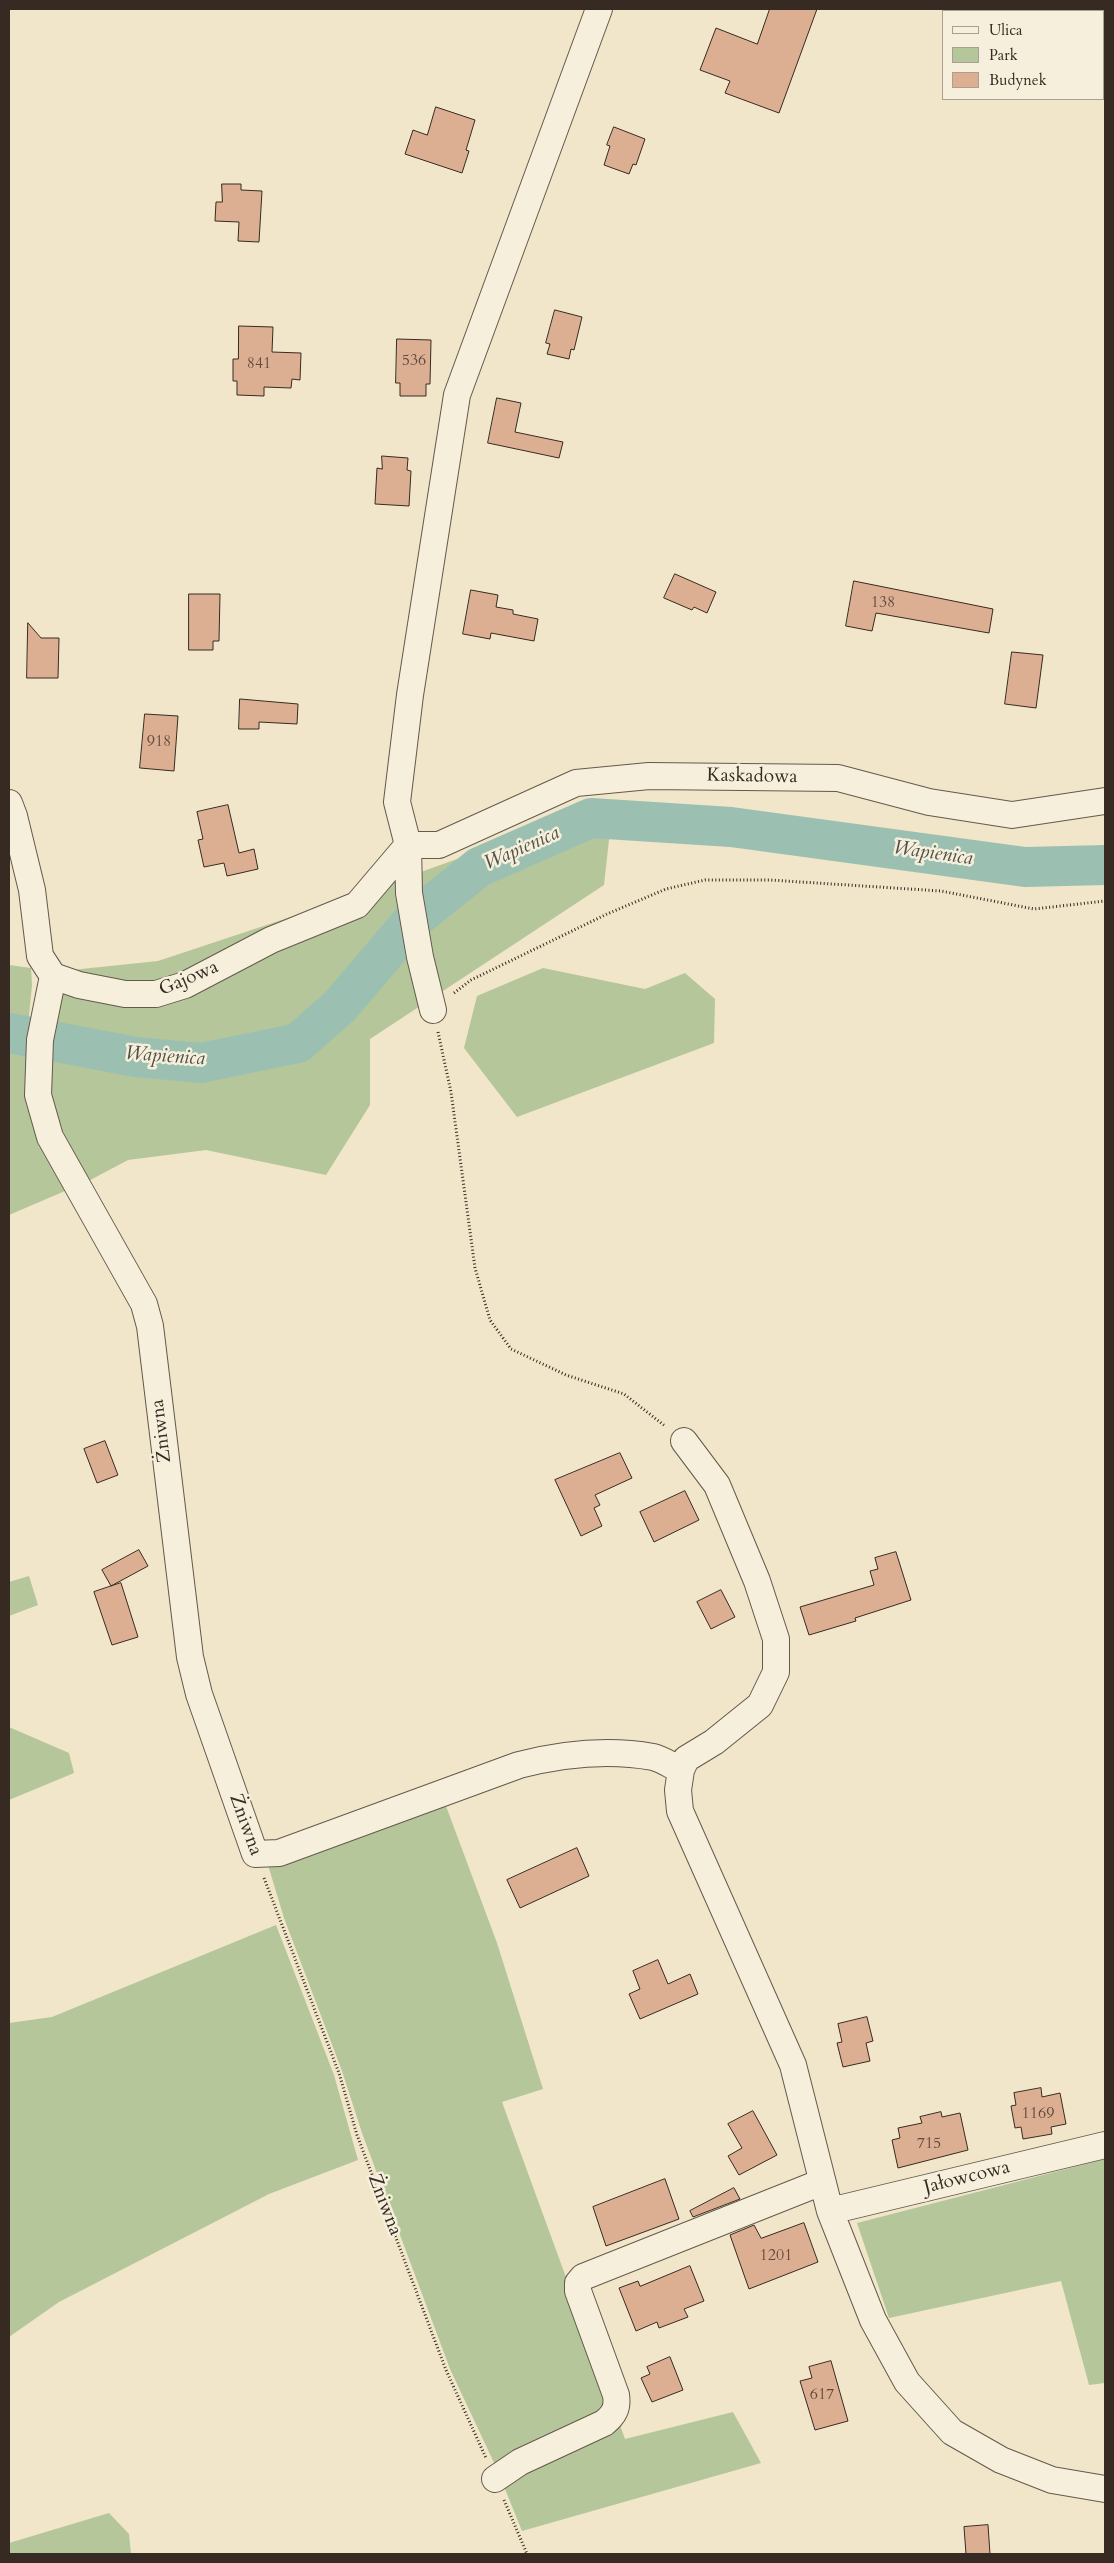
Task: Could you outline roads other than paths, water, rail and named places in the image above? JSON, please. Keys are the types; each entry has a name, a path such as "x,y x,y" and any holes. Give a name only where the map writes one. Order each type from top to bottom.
{"street":[{"path":"433,1010 420,957 409,893 408,845 397,802 410,695 457,395 599,9"},
{"name":"Kaskadowa","path":"408,845 439,845 576,783 649,776 838,778 929,802 1012,815 1105,801"},
{"path":"9,803 14,816 32,890 40,956 54,976"},
{"name":"Gajowa","path":"54,976 78,985 125,994 156,994 185,985 270,940 357,905 408,845"},
{"name":"Żniwna","path":"54,976 40,1040 38,1095 50,1137 144,1304 150,1326 190,1657 199,1694 255,1854 279,1853 519,1765 552,1756 592,1753 654,1757 681,1770"},
{"path":"684,1441 717,1485 757,1581 776,1639 776,1672 760,1706 714,1742 686,1759 681,1770 678,1790 680,1811 792,2065 830,2211 873,2320 907,2382 952,2432 1001,2460 1052,2480 1105,2489"},
{"name":"Jałowcowa","path":"830,2211 1105,2145"},
{"path":"495,2480 520,2462 604,2423 613,2416 617,2403 616,2395 578,2291 578,2283 583,2277 822,2182"}],"waterway":[{"name":"Wapienica","path":"9,1033 136,1057 201,1063 298,1043 340,1006 414,919 479,867 591,818 731,827 1025,867 1105,865"}]}
